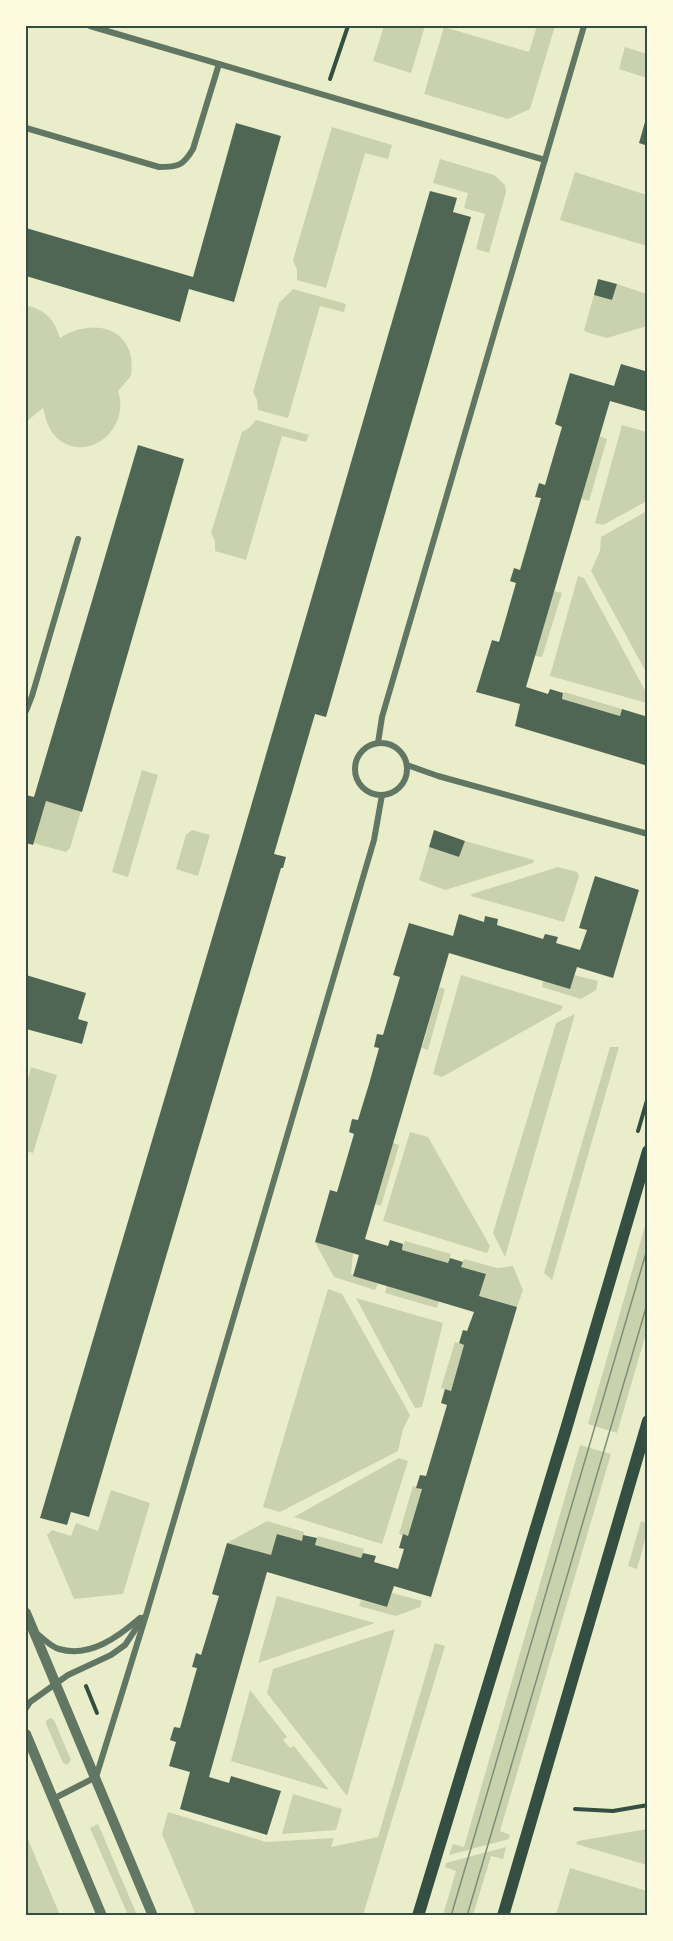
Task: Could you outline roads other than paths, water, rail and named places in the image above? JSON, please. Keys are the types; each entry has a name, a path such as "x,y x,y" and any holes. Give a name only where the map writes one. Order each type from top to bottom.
{"main road":[{"path":"418,1916 648,1151"},
{"path":"503,1916 648,1421"}],"street":[{"path":"90,26 545,160"},
{"path":"378,743 382,717 584,26"},
{"path":"26,128 159,166 176,167 186,160 193,149 219,64"},
{"path":"26,711 78,539"},
{"path":"378,743 393,746 400,751 406,765 404,782 391,794 374,795 359,784 355,776 357,758 369,745 378,743"},
{"path":"406,765 648,834"},
{"path":"53,1799 96,1777 147,1612 374,840 382,795"},
{"path":"33,1630 57,1648 71,1651 93,1648 120,1636 147,1612"},
{"path":"26,1708 30,1702 56,1683 111,1655 124,1645 147,1612"},
{"path":"26,1613 153,1916"},
{"path":"26,1734 102,1916"}],"tram line":[{"path":"451,1916 648,1246"},
{"path":"467,1916 648,1301"}]}
